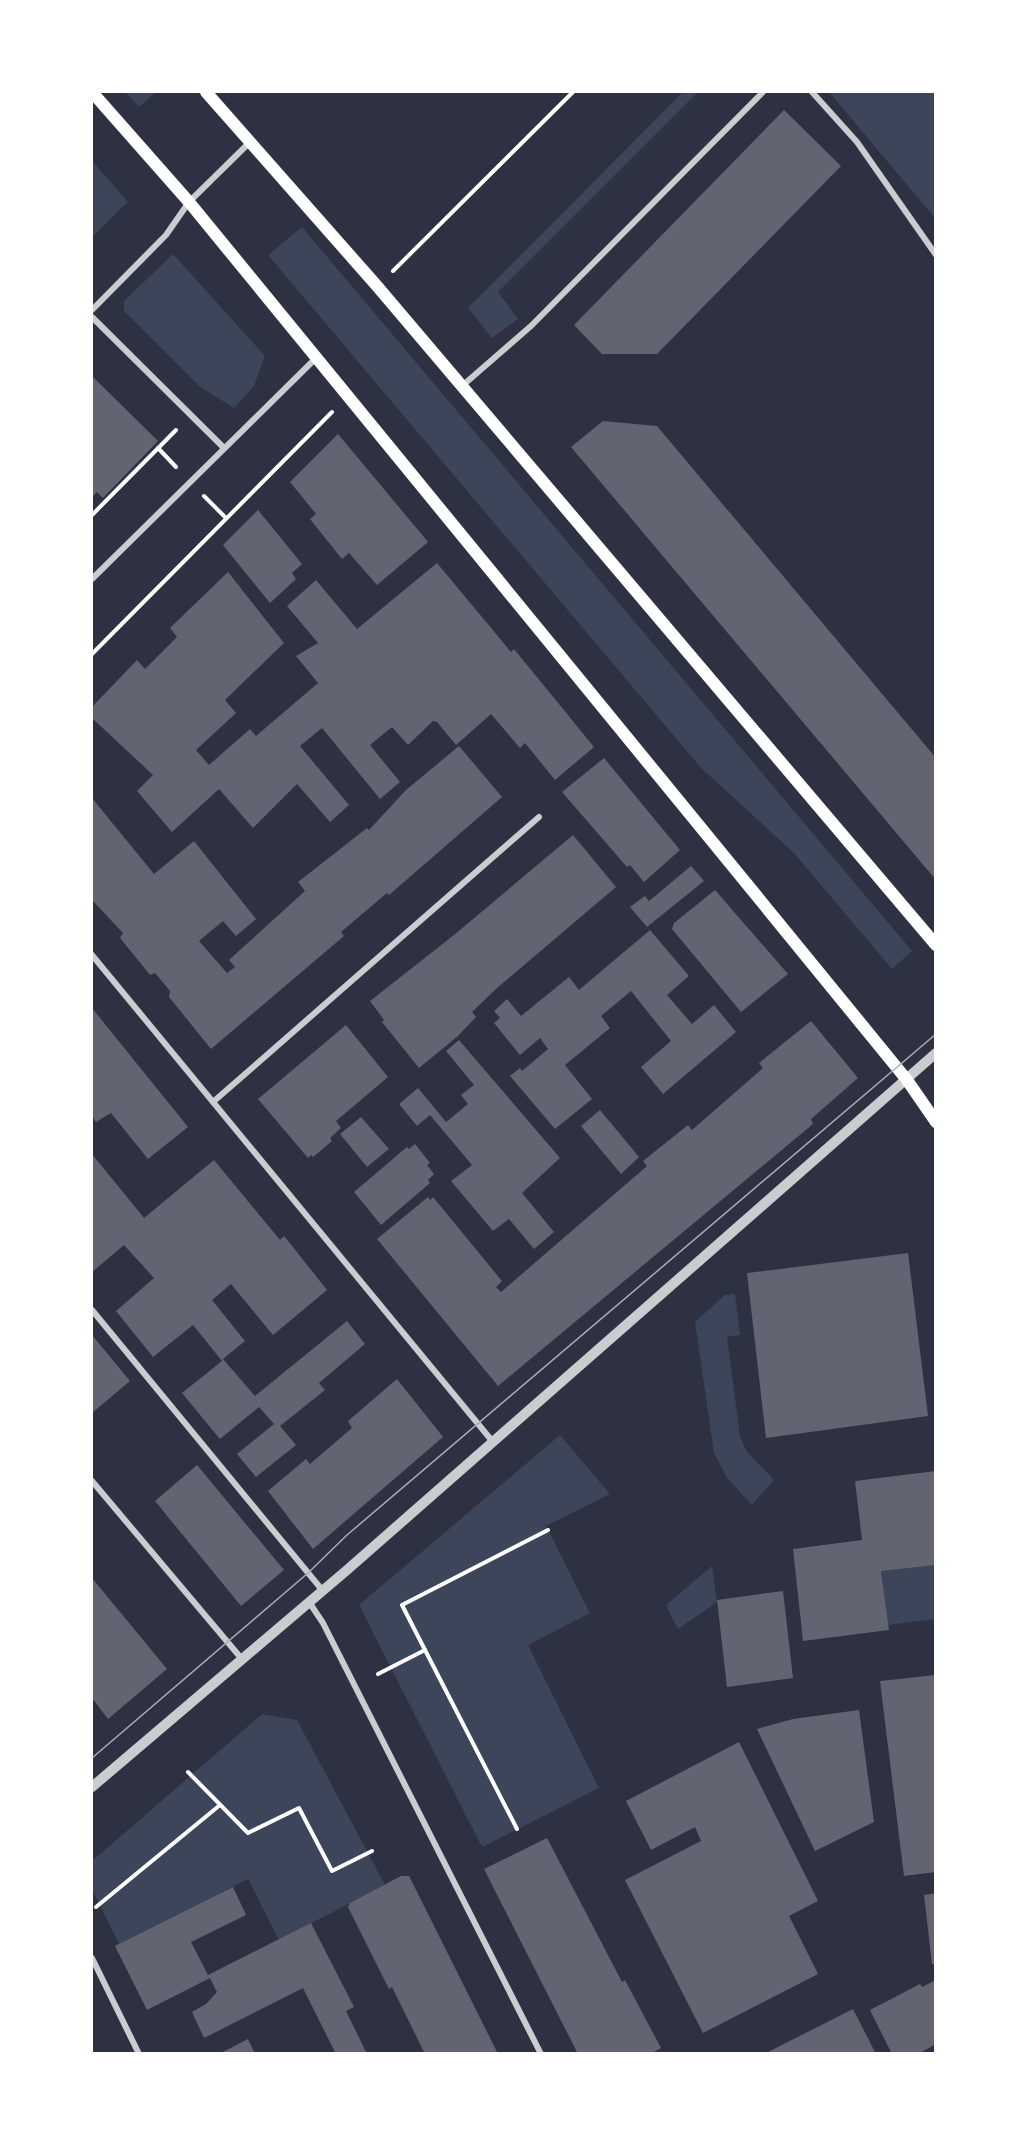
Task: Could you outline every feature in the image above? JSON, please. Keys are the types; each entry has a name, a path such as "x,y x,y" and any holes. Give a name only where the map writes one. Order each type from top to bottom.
{"main road":[{"path":"92,92 189,202 348,396 907,1080 936,1122"},
{"path":"206,92 377,286 936,945"}],"street":[{"path":"462,386 531,326 763,92"},
{"path":"812,92 857,142 936,255"},
{"path":"92,310 166,235 189,202 250,142"},
{"path":"92,317 224,448"},
{"path":"92,579 316,358"},
{"path":"213,1102 539,817"},
{"path":"92,955 493,1442"},
{"path":"92,1786 323,1591 936,1053"},
{"path":"92,1310 323,1591"},
{"path":"92,1481 241,1658"},
{"path":"309,1602 323,1623 541,2054"},
{"path":"92,1958 139,2054"}],"path":[{"path":"377,286 573,92"},
{"path":"92,654 348,396"},
{"path":"92,515 190,415"},
{"path":"517,1829 402,1605 548,1530"},
{"path":"378,1674 425,1650"},
{"path":"188,1772 248,1833 299,1808 332,1872 372,1851"},
{"path":"96,1907 220,1804"}],"shaded area":[{"path":"125,92 156,92 139,107"},
{"path":"683,92 698,92 498,292 518,319 492,338 468,308"},
{"path":"829,92 935,92 935,218"},
{"path":"92,161 128,202 92,237"},
{"path":"302,227 912,951 892,969 794,853 701,768 268,255"},
{"path":"173,254 265,356 254,386 234,408 200,387 124,311 124,301"},
{"path":"735,1294 740,1335 727,1337 740,1436 747,1452 774,1480 752,1505 727,1478 714,1453 695,1322 725,1295"},
{"path":"560,1435 610,1494 546,1526 590,1613 528,1645 599,1788 482,1847 359,1605"},
{"path":"935,1565 935,1619 888,1625 881,1571"},
{"path":"712,1566 717,1602 678,1629 666,1605"},
{"path":"262,1714 297,1720 385,1885 279,1940 248,1879 119,1944 92,1889 92,1861"}],"building":[{"path":"784,110 841,166 657,354 602,354 574,325"},
{"path":"92,376 158,441 103,498 97,492 92,497"},
{"path":"603,421 657,426 936,758 936,880 571,447"},
{"path":"338,434 428,542 377,585 349,553 342,559 310,519 316,514 290,482"},
{"path":"258,510 302,564 292,573 296,579 270,603 223,545"},
{"path":"437,563 511,652 514,649 594,747 555,780 525,743 520,748 491,714 456,745 437,722 433,721 408,745 392,727 370,745 400,782 380,799 322,728 300,746 349,805 330,822 297,784 253,828 219,789 172,832 137,791 153,775 92,718 92,707 137,660 145,669 177,637 170,628 228,572 284,643 225,700 236,713 196,750 209,765 250,729 256,736 318,683 296,656 318,643 287,606 316,580 357,629"},
{"path":"459,746 502,797 389,895 387,893 341,932 344,936 211,1049 169,997 170,991 155,973 150,975 120,938 123,933 92,900 92,798 154,874 194,841 256,919 236,936 223,921 199,941 227,973 235,967 229,960 305,891 298,882 367,828 369,830 406,790"},
{"path":"604,758 680,850 644,882 630,865 627,867 562,792"},
{"path":"573,835 616,887 497,988 472,1012 476,1017 458,1036 419,1068 382,1022 384,1020 370,1001 454,935"},
{"path":"691,866 704,881 647,927 630,907 645,896 649,901"},
{"path":"715,890 788,974 741,1012 672,929 674,923"},
{"path":"650,930 689,976 667,995 692,1024 714,1005 736,1032 663,1094 641,1067 671,1041 631,991 601,1016 610,1028 565,1065 592,1099 555,1129 510,1076 520,1068 522,1071 548,1049 540,1038 520,1055 494,1023 500,1018 494,1011 507,999 521,1016 569,977 579,990"},
{"path":"92,1008 188,1127 148,1159 111,1113 96,1122 92,1116"},
{"path":"811,1021 858,1078 811,1119 813,1124 498,1386 377,1239 428,1197 430,1200 433,1197 502,1281 496,1287 501,1292 647,1166 643,1161 688,1125 692,1130 763,1068 759,1063"},
{"path":"346,1025 388,1077 336,1121 341,1128 330,1138 332,1141 313,1157 311,1155 308,1158 258,1099"},
{"path":"459,1040 560,1158 522,1193 554,1232 534,1249 509,1219 493,1231 451,1181 472,1165 430,1115 417,1126 399,1104 418,1088 446,1122 468,1104 461,1095 474,1085 446,1051"},
{"path":"600,1110 639,1157 621,1174 581,1126"},
{"path":"361,1117 389,1149 367,1167 340,1134"},
{"path":"415,1144 430,1163 427,1165 434,1174 428,1180 430,1183 381,1225 354,1192 407,1147 409,1149"},
{"path":"92,1154 144,1218 214,1160 280,1240 284,1236 327,1290 273,1335 231,1284 212,1300 245,1341 223,1359 255,1396 347,1321 365,1344 319,1383 325,1390 280,1426 296,1445 256,1477 237,1454 274,1424 259,1407 220,1439 182,1393 222,1361 193,1325 153,1357 116,1311 154,1278 124,1245 92,1272"},
{"path":"908,1253 928,1416 766,1438 747,1273"},
{"path":"92,1335 130,1381 92,1413"},
{"path":"397,1379 443,1437 313,1549 268,1491 306,1459 310,1464 352,1428 348,1421"},
{"path":"197,1465 284,1570 241,1606 155,1501"},
{"path":"936,1471 936,1565 881,1571 889,1630 803,1641 793,1549 862,1540 855,1481"},
{"path":"92,1578 167,1669 108,1719 92,1698"},
{"path":"783,1591 793,1678 727,1687 717,1600"},
{"path":"936,1675 936,1872 904,1876 880,1681"},
{"path":"859,1710 874,1822 815,1851 757,1729 793,1719"},
{"path":"739,1742 818,1901 789,1916 818,1974 703,2033 625,1880 701,1841 695,1827 651,1850 626,1801"},
{"path":"547,1838 622,1982 625,1980 661,2048 650,2054 578,2054 484,1869"},
{"path":"401,1876 409,1876 498,2054 425,2054 392,1987 389,1989 348,1907 350,1903"},
{"path":"233,1887 246,1915 191,1942 208,1975 311,1923 354,2007 346,2011 367,2054 336,2054 303,1988 204,2038 192,2012 206,2004 217,1992 210,1978 147,2010 115,1946"},
{"path":"936,1893 936,1964 932,1964 924,1895"},
{"path":"936,1980 936,2044 918,2054 892,2054 870,2010 920,1984 922,1987"},
{"path":"853,2009 876,2054 764,2054"},
{"path":"248,2039 255,2054 219,2054"}],"tram line":[{"path":"92,1758 308,1573 347,1535 936,1034"}]}
